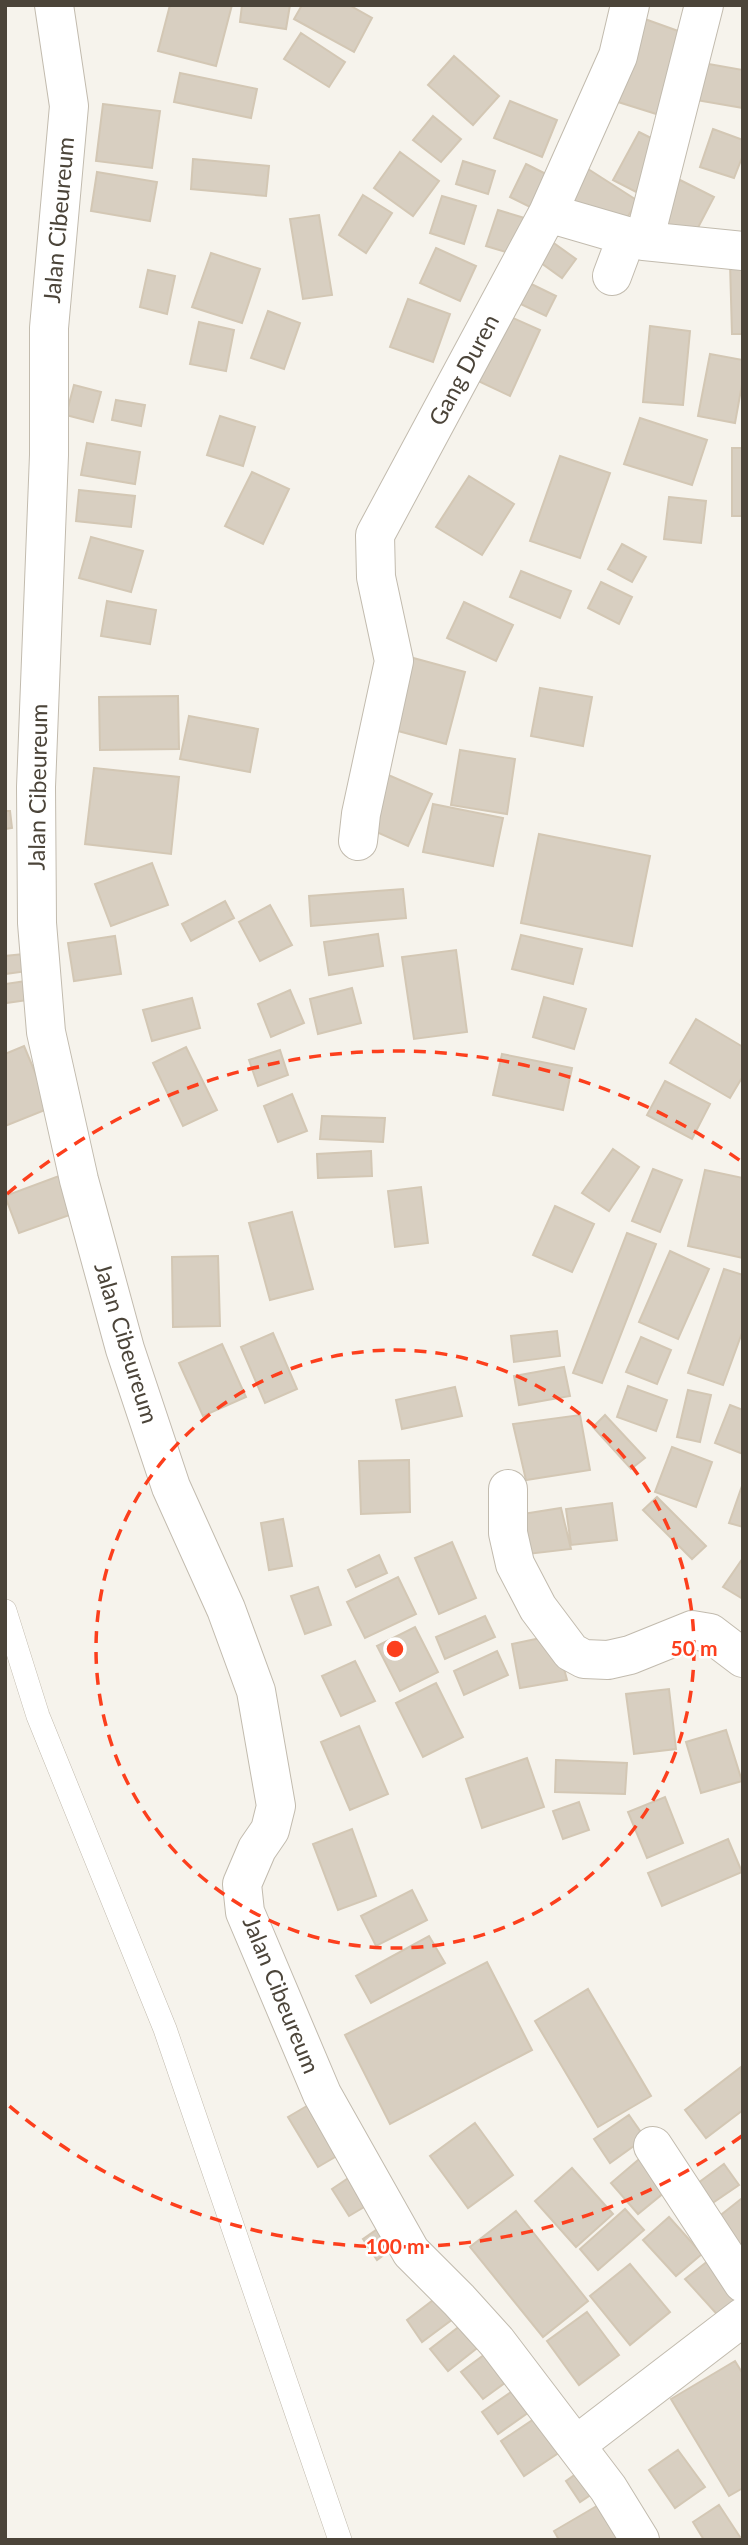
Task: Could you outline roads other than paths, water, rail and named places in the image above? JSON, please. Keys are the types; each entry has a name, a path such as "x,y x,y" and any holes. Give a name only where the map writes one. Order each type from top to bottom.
{"street":[{"name":"Jalan Cibeureum","path":"54,5 69,106 49,328 49,455 36,787 37,923 46,1032 79,1180 125,1349 171,1487 226,1609 256,1691 276,1806 270,1830 257,1849 242,1884 245,1912 321,2094 411,2252 497,2342 608,2488 639,2540"},
{"name":"Gang Duren","path":"358,841 361,814 394,661 376,577 375,535 548,213 618,56 630,5"},
{"path":"612,276 635,239 704,5"},
{"path":"548,213 635,239 743,251"},
{"path":"508,1489 508,1532 515,1564 538,1608 571,1652 584,1659 608,1660 630,1655 692,1630 710,1633 743,1658"},
{"path":"653,2146 743,2283"},
{"path":"576,2445 743,2317"}],"lane":[{"path":"5,1611 38,1716 165,2029 340,2540"}]}
